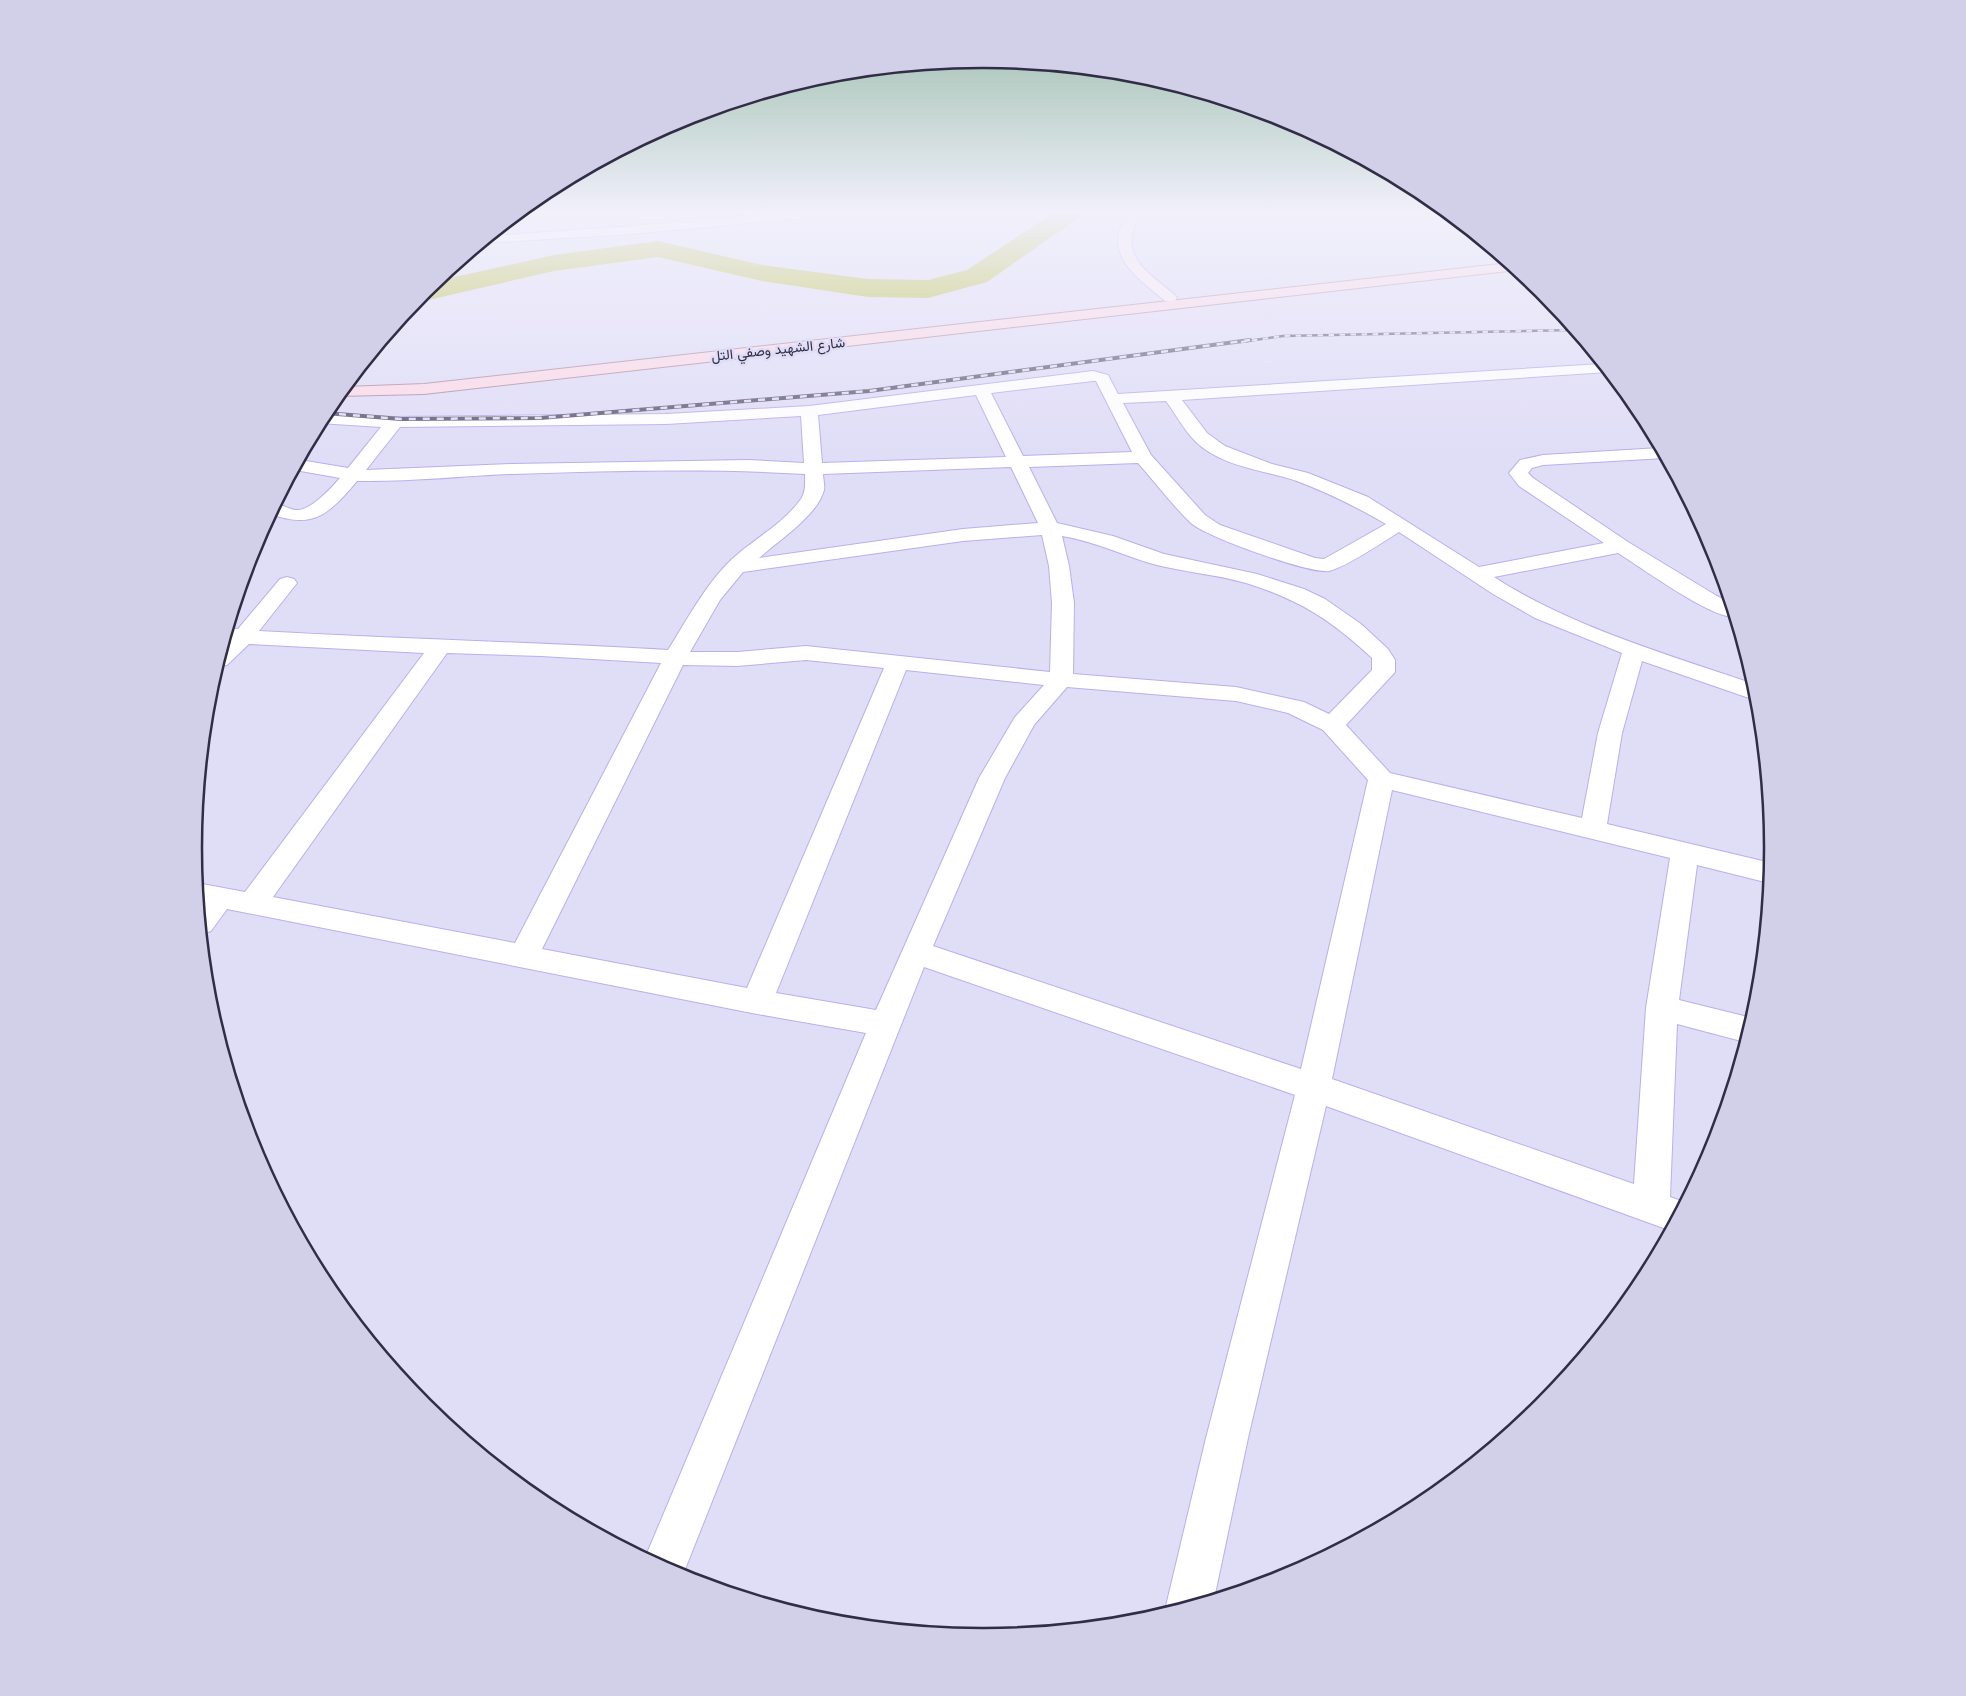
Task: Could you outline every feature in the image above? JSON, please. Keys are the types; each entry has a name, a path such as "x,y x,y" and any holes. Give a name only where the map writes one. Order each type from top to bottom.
{"main road":[{"name":"شارع الشهيد وصفي التل","path":"355,386 744,347 1212,293"},
{"name":"شارع الشهيد وصفي التل","path":"354,386 424,389 1280,293"}],"street":[{"path":"1165,293 1170,298"},
{"path":"1114,399 1172,397 1598,368"},
{"path":"331,419 395,422 656,419 809,411 1098,376 1102,378 1114,399 1143,457 1198,519 1214,529 1312,564 1327,565 1400,524"},
{"path":"666,1561 885,1024 992,778 1024,722 1061,680 1063,603 1059,566 1050,528 982,391"},
{"path":"1172,397 1201,437 1219,450 1251,463 1302,477 1361,501 1400,524 1475,574 1544,613 1634,650 1747,690"},
{"path":"524,955 675,658 711,598 736,567 793,519 809,502 815,489 815,469 809,411"},
{"path":"279,511 295,516 309,514 319,508 354,475 395,422"},
{"path":"1656,453 1543,460 1526,464 1518,473 1526,482 1622,546 1709,601 1725,608"},
{"path":"302,467 354,475 382,476 512,469 748,465 815,469 1143,457"},
{"path":"736,567 963,535 1050,528 1088,535 1159,558 1273,585 1303,597 1336,616 1380,654 1385,666 1383,672 1332,725"},
{"path":"1475,574 1622,546"},
{"path":"235,636 287,583"},
{"path":"235,636 440,647 541,649 675,658 737,659 806,653 1061,680 1236,694 1296,707 1332,725 1381,779 1763,870"},
{"path":"252,904 440,647"},
{"path":"1593,830 1610,734 1634,650"},
{"path":"757,1002 898,662"},
{"path":"1190,1600 1227,1438 1314,1087 1381,779"},
{"path":"915,952 1314,1087 1664,1211 1662,1008 1685,852"},
{"path":"205,909 209,895 757,1002 885,1024"},
{"path":"1662,1008 1742,1028"}],"railway":[{"path":"1241,342 1283,336 1567,330"},
{"path":"334,414 401,419 540,418 869,391 1250,340"}]}
